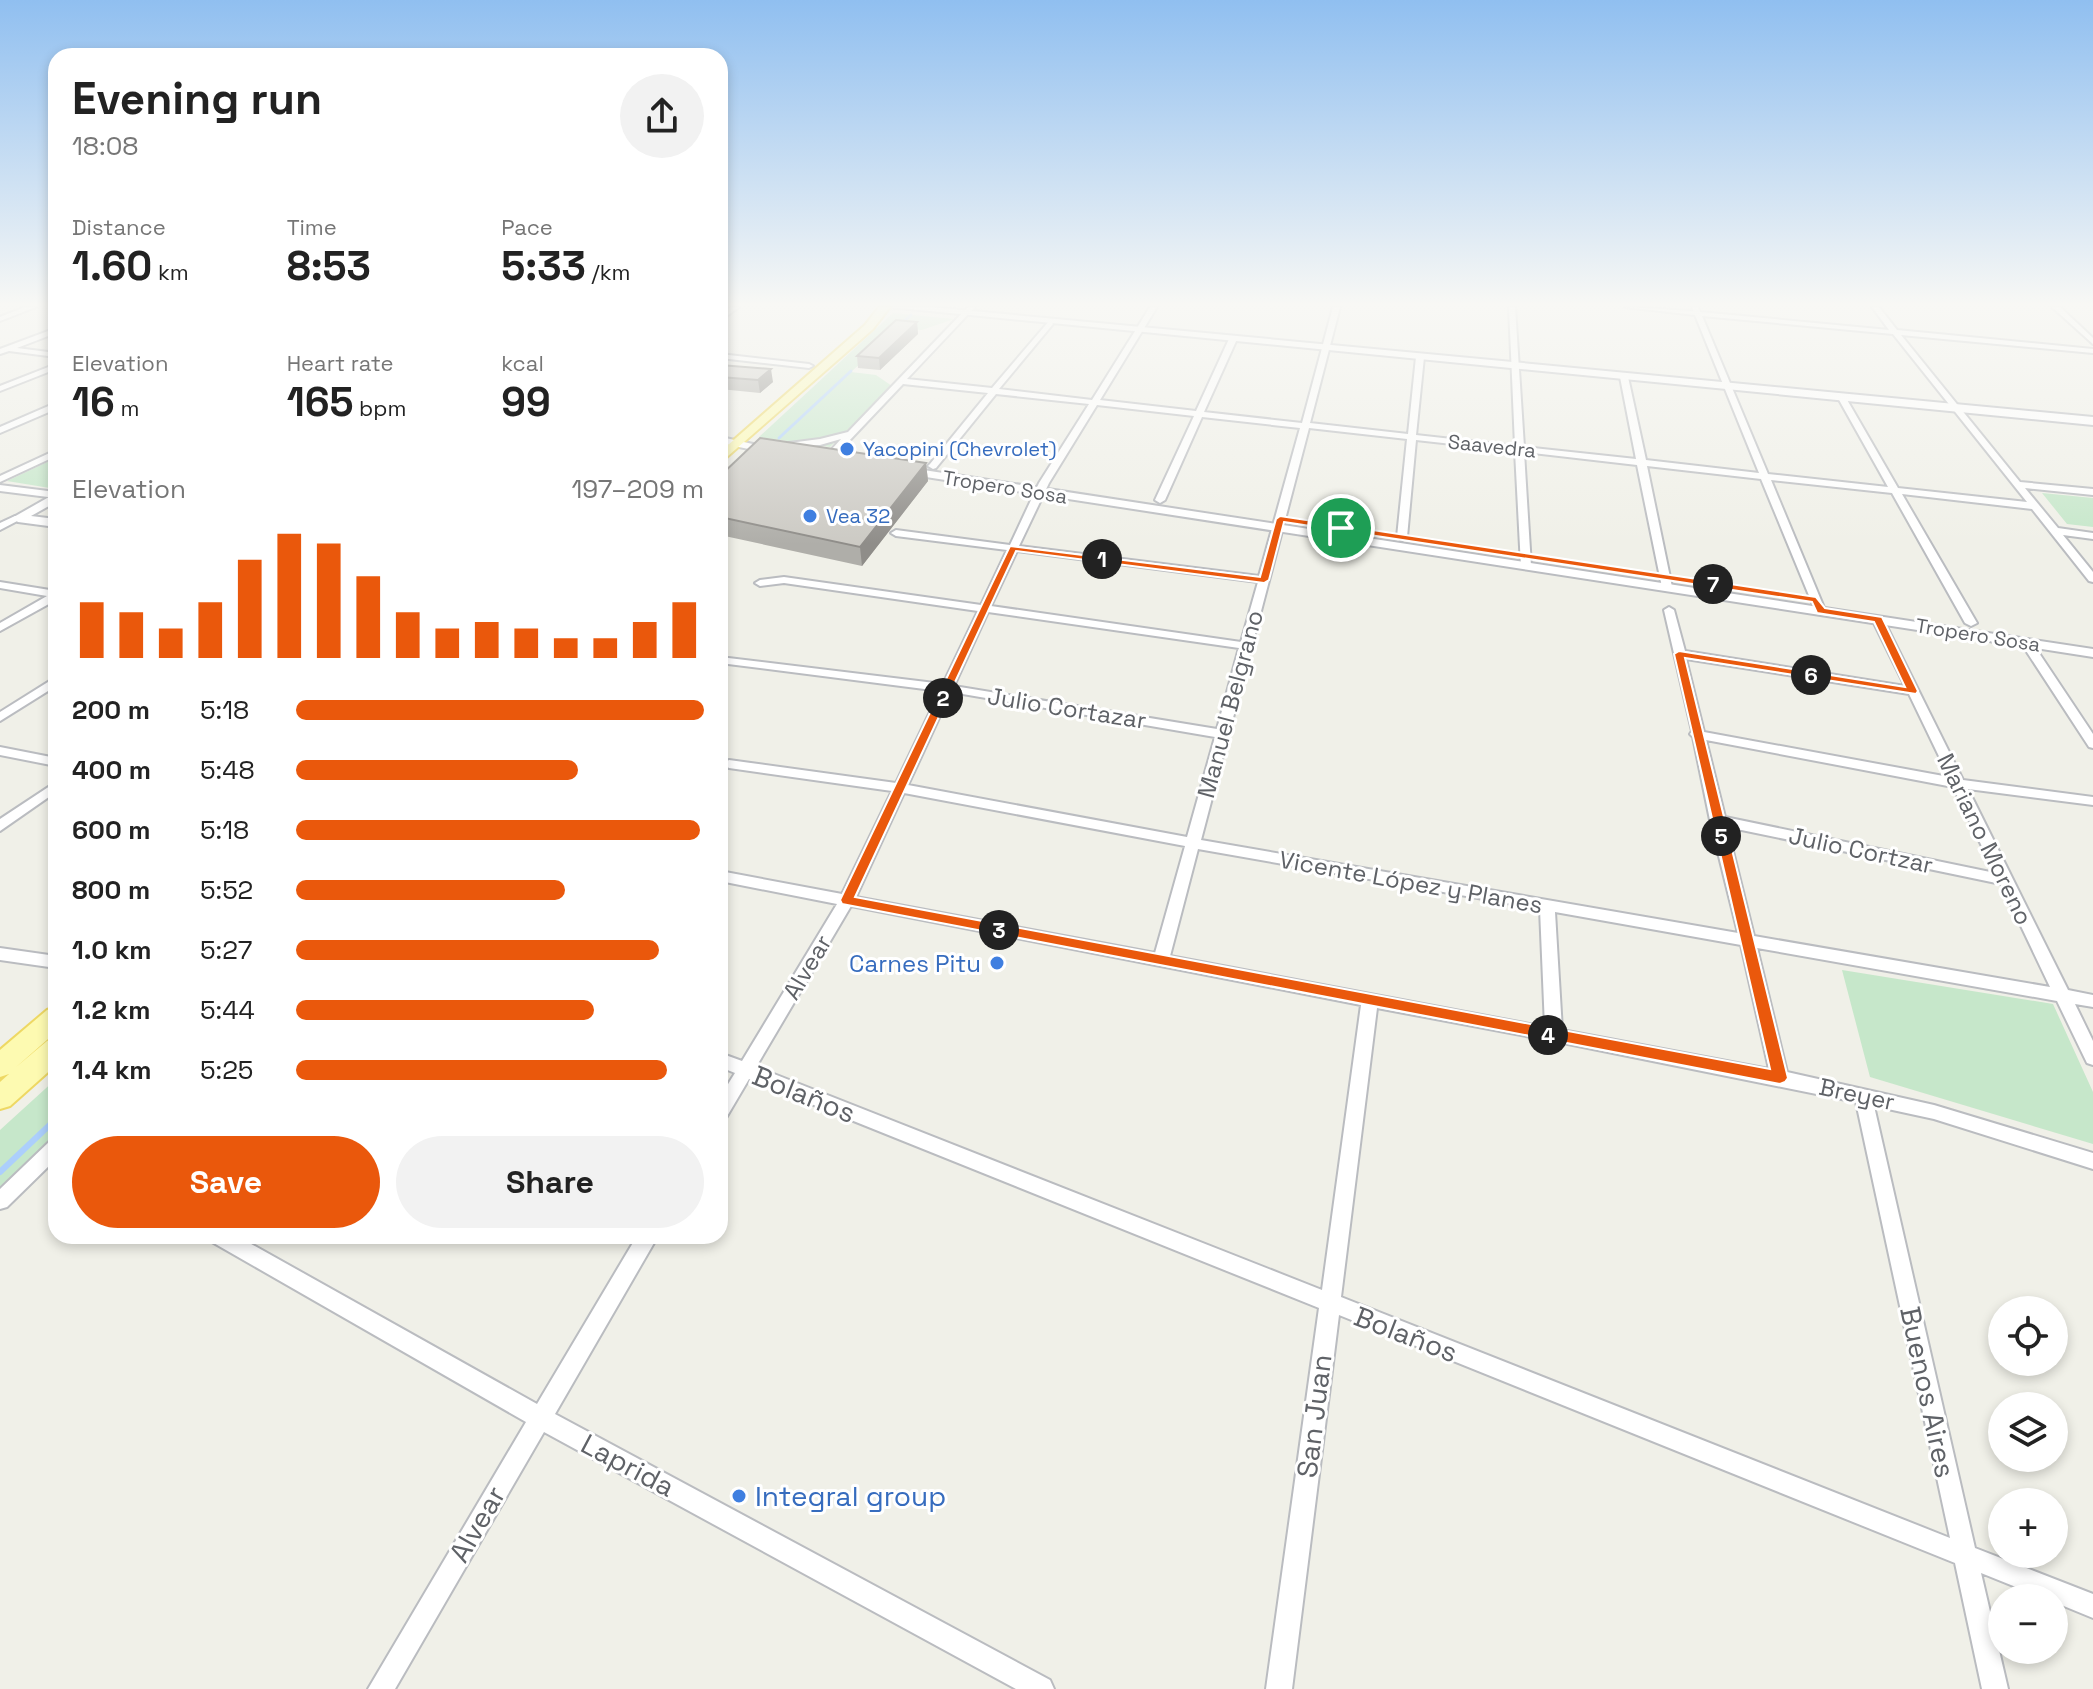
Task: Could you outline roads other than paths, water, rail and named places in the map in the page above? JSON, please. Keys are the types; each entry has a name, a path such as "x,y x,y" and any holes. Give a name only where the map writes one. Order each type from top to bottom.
{"main road":[{"path":"728,433 785,386"},
{"path":"728,452 803,386"},
{"path":"1754,386 1842,398 2093,413"},
{"path":"1765,386 2093,421"},
{"path":"0,1066 48,1024"},
{"path":"0,1098 48,1056"}],"street":[{"path":"838,456 853,432 897,386"},
{"name":"Saavedra","path":"946,386 2034,506"},
{"path":"933,466 998,386"},
{"name":"Alvear","path":"728,1100 847,900 1042,488 1105,386"},
{"path":"1160,500 1212,386"},
{"name":"Manuel Belgrano","path":"1161,961 1317,386"},
{"path":"1402,537 1417,386"},
{"path":"1516,386 1526,561"},
{"path":"1626,386 1666,582"},
{"path":"1728,386 1818,605"},
{"path":"1937,386 2093,579"},
{"path":"1842,398 1971,623"},
{"path":"0,430 48,409"},
{"path":"739,442 792,445 820,442 853,432"},
{"path":"728,441 838,456"},
{"path":"792,445 838,456"},
{"path":"0,479 48,457"},
{"name":"Tropero Sosa","path":"1526,561 1402,537 1279,523 1160,500 1042,488 933,466 889,464 1042,488 1279,523 1526,561 1818,605 2093,641"},
{"path":"2016,484 2093,492"},
{"path":"0,488 48,495"},
{"path":"0,527 48,501"},
{"path":"18,518 48,521"},
{"path":"2055,531 2093,536"},
{"path":"896,533 1264,580"},
{"path":"760,583 784,580 1246,646"},
{"path":"0,585 48,594"},
{"path":"0,628 48,600"},
{"name":"Tropero Sosa","path":"1818,605 1878,619 2093,653"},
{"path":"1669,610 1780,1078"},
{"name":"Mariano Moreno","path":"1878,619 2093,1058"},
{"path":"2027,643 2093,744"},
{"path":"1679,654 1912,691"},
{"name":"Julio Cortazar","path":"728,661 947,688 1222,734"},
{"path":"0,717 48,686"},
{"path":"1696,734 1957,783 2093,801"},
{"path":"0,751 48,760"},
{"name":"Vicente López y Planes","path":"729,764 900,788 1193,843 2093,1001"},
{"path":"0,826 48,792"},
{"name":"Julio Cortzar","path":"1717,820 2005,880"},
{"name":"Breyer","path":"728,878 1863,1095 1934,1112 2093,1161"},
{"path":"1547,906 1554,1037"},
{"path":"0,954 48,961"},
{"name":"San Juan","path":"1279,1689 1370,1001"},
{"name":"Bolaños","path":"728,1064 2093,1606"},
{"name":"Buenos Aires","path":"1863,1095 1995,1689"},
{"path":"0,1201 48,1155"},
{"name":"Laprida","path":"233,1244 540,1418 1041,1689"},
{"name":"Alvear","path":"381,1689 643,1244"}],"waterway":[{"path":"779,438 835,386"},
{"path":"0,1172 48,1127"}],"place":[{"name":"Yacopini (Chevrolet)","path":"847,449"},
{"name":"Vea 32","path":"810,516"},
{"name":"Carnes Pitu","path":"997,963"},
{"name":"Integral group","path":"739,1496"}]}
